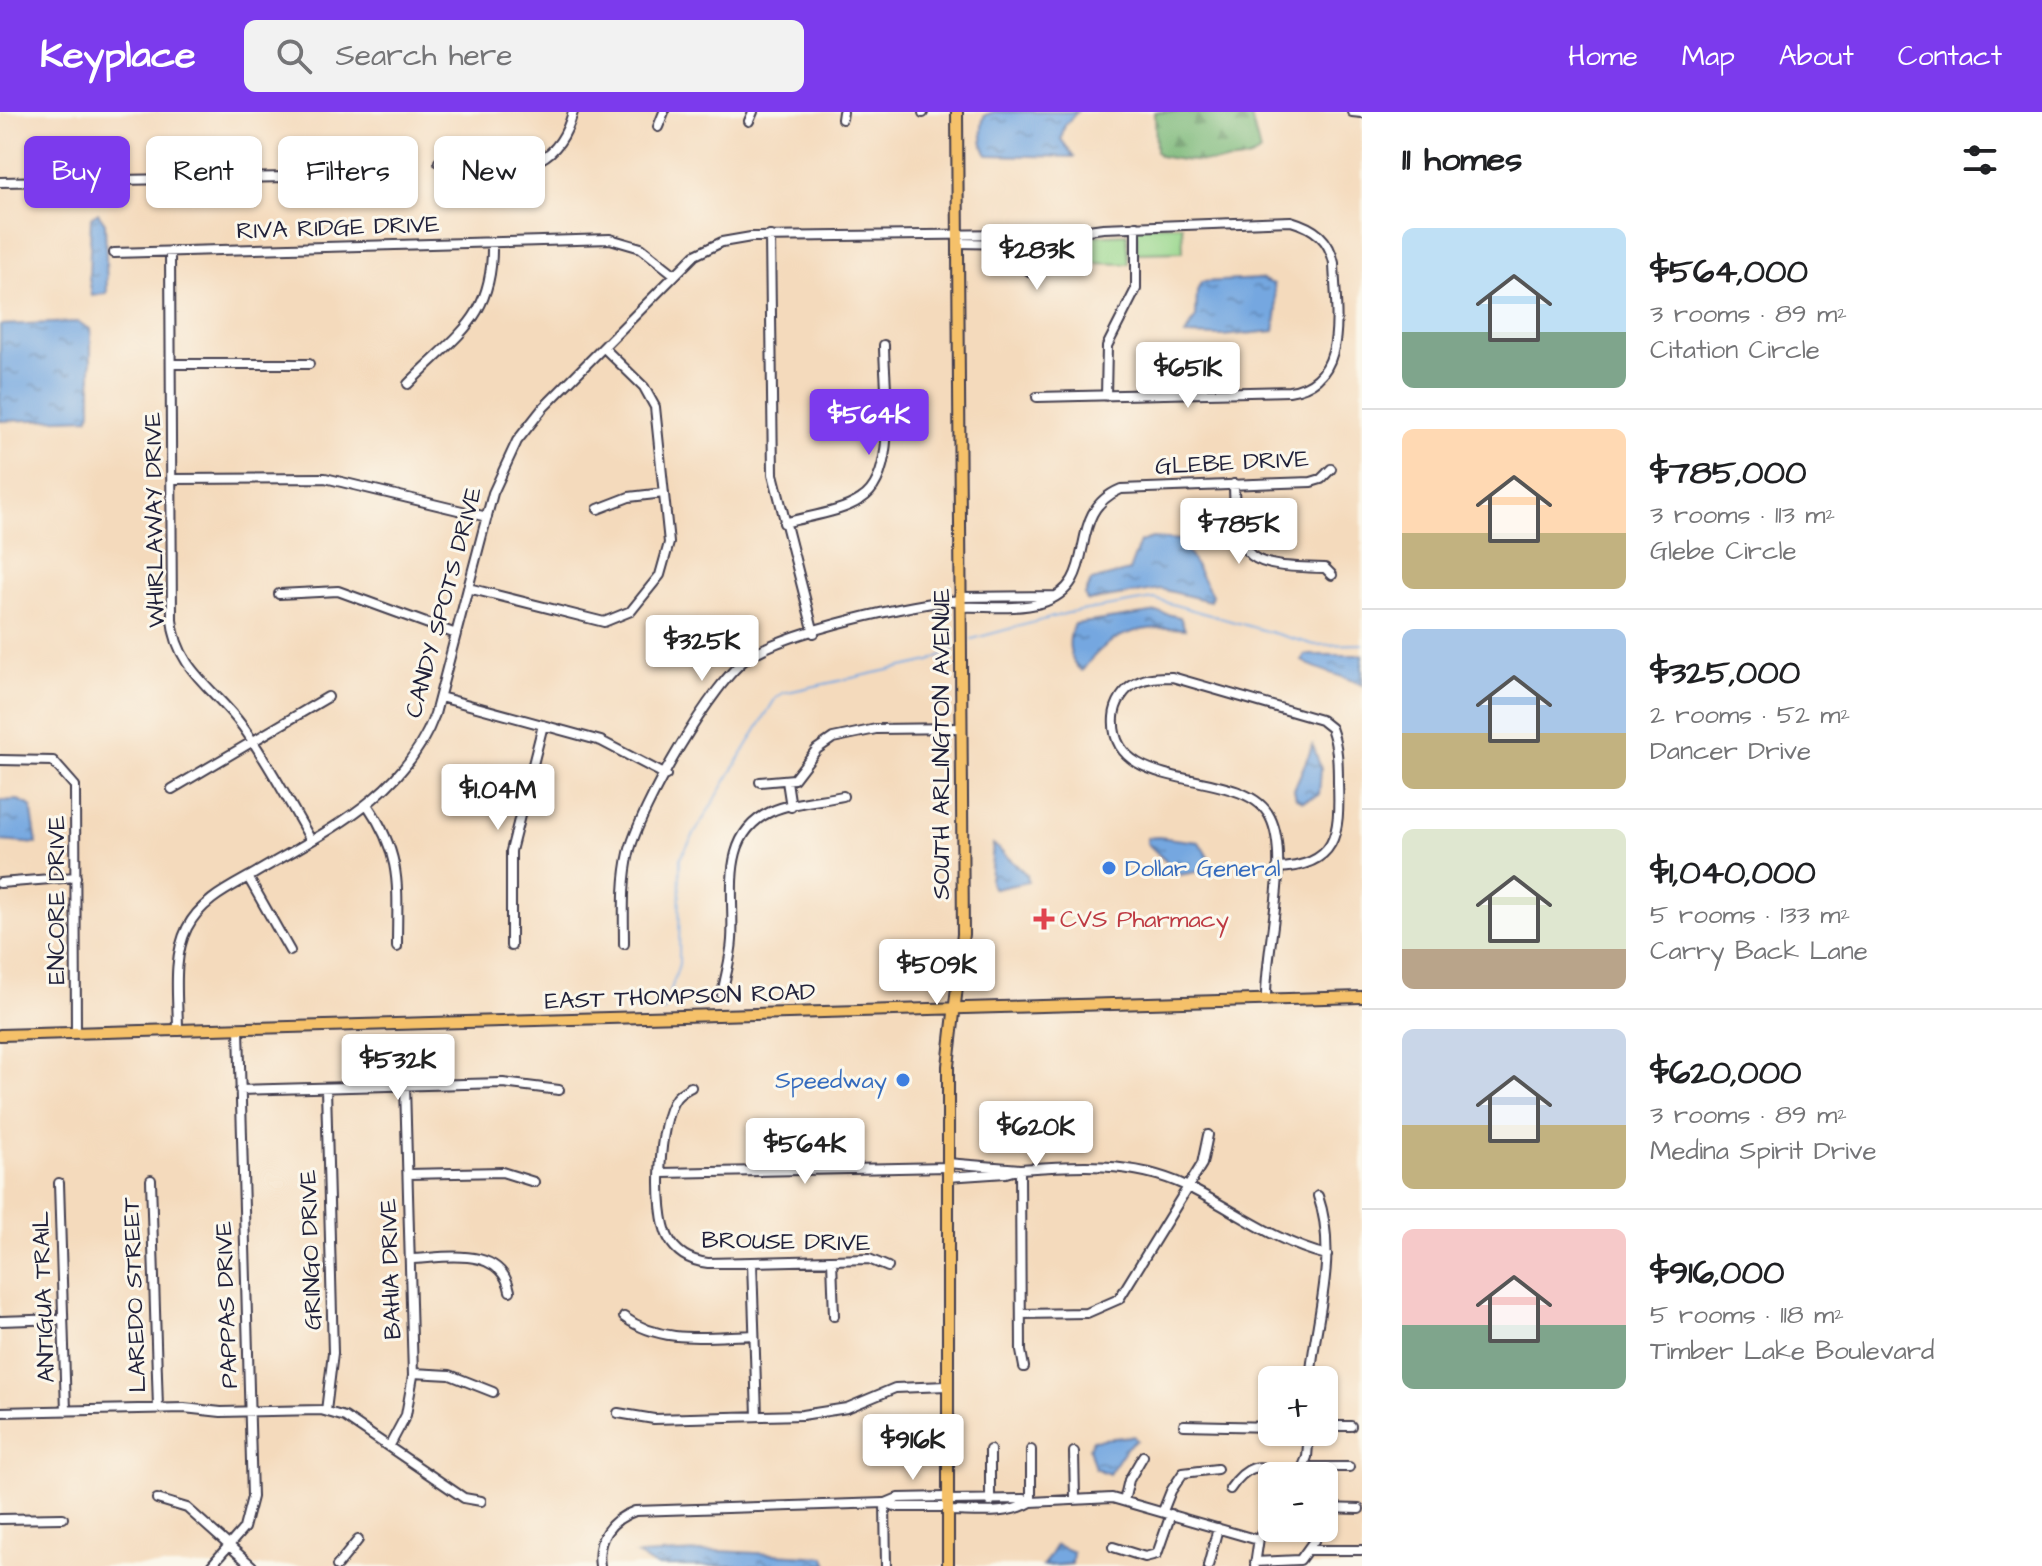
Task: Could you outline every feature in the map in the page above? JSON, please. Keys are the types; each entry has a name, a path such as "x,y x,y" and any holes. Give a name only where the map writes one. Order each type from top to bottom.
{"main road":[{"name":"SOUTH ARLINGTON AVENUE","path":"948,1566 948,1055 963,942 957,112"},
{"name":"EAST THOMPSON ROAD","path":"0,1035 1362,997"}],"street":[{"path":"545,155 561,142 573,112"},
{"path":"658,127 664,112"},
{"path":"1352,112 1362,113"},
{"path":"0,182 278,177"},
{"path":"674,274 695,255 716,245 770,236 958,239 1012,244 1024,238 1136,226 1291,221 1320,235 1334,263 1334,352 1322,375 1294,390 1037,397"},
{"path":"1106,396 1107,346 1136,289 1136,226"},
{"path":"770,236 771,457 784,523 814,633"},
{"path":"1024,238 1028,270 1036,276 1044,269 1044,237"},
{"name":"RIVA RIDGE DRIVE","path":"114,253 603,239 626,242 655,256 674,274"},
{"path":"408,384 484,302 492,277 492,242"},
{"name":"WHIRLAWAY DRIVE","path":"170,251 172,620 177,645 197,679 238,720 311,840"},
{"name":"CANDY SPOTS DRIVE","path":"178,1031 179,956 188,926 208,901 368,806 397,780 415,758 430,729 440,697 500,474 517,441 674,274"},
{"path":"784,523 855,503 879,482 885,461 884,345"},
{"path":"468,588 591,620 617,619 631,611 666,563 669,543 655,407 644,387 604,348"},
{"path":"171,364 309,364"},
{"name":"GLEBE DRIVE","path":"624,944 624,885 629,853 639,822 716,691 736,666 772,645 919,604 960,601 1034,604 1056,596 1070,584 1078,569 1090,514 1102,498 1131,487 1311,482 1321,479 1331,469"},
{"path":"173,479 325,478 487,517"},
{"path":"1234,484 1235,524 1248,552 1276,568 1325,568 1332,575"},
{"path":"598,509 629,497 664,493"},
{"path":"279,594 338,591 456,634"},
{"path":"1266,998 1265,964 1277,868 1274,826 1258,803 1243,794 1148,768 1131,759 1121,747 1114,729 1114,713 1121,696 1134,684 1154,677 1172,677 1321,720 1331,728 1337,752 1339,817 1333,842 1323,855 1301,867 1277,868"},
{"path":"172,789 328,697"},
{"path":"440,697 601,741 666,775"},
{"path":"511,946 511,851 543,725"},
{"path":"760,782 787,781 803,773 817,749 833,738 876,729 961,728"},
{"name":"ENCORE DRIVE","path":"0,760 50,760 63,770 75,786 76,1033"},
{"path":"787,781 791,807"},
{"path":"722,995 732,942 732,870 736,848 748,828 761,817 843,796"},
{"path":"368,806 387,835 395,860 397,947"},
{"path":"0,883 76,877"},
{"path":"248,877 290,951"},
{"name":"PAPPAS DRIVE","path":"211,1566 244,1528 251,1507 239,1029"},
{"path":"240,1090 515,1083 559,1090"},
{"name":"BAHIA DRIVE","path":"389,1447 406,1415 413,1373 405,1086"},
{"path":"691,1087 678,1096 669,1113 662,1144 662,1173 1116,1168 1148,1173 1188,1187 1294,1247 1327,1255"},
{"name":"GRINGO DRIVE","path":"326,1088 333,1353 326,1411"},
{"path":"1021,1314 1087,1313 1119,1299 1202,1164 1208,1135"},
{"path":"947,1169 1006,1173 1020,1169"},
{"path":"1020,1169 1024,1367"},
{"path":"408,1174 504,1172 534,1182"},
{"name":"BROUSE DRIVE","path":"662,1173 665,1227 673,1245 683,1254 708,1263 869,1259 888,1267"},
{"name":"LAREDO STREET","path":"151,1180 158,1408"},
{"name":"ANTIGUA TRAIL","path":"59,1183 66,1411"},
{"path":"1312,1366 1327,1255 1324,1214 1318,1196"},
{"path":"410,1259 484,1259 501,1270 510,1291"},
{"path":"832,1260 834,1316"},
{"path":"752,1262 757,1416"},
{"path":"624,1317 646,1330 673,1337 754,1335"},
{"path":"0,1321 63,1319"},
{"path":"413,1373 450,1375 493,1392"},
{"path":"618,1413 654,1419 757,1416 844,1409 900,1387 947,1386"},
{"path":"0,1412 158,1408 326,1411 345,1417 464,1498 481,1501"},
{"path":"1184,1425 1258,1427"},
{"path":"1338,1426 1351,1426"},
{"path":"990,1450 990,1511"},
{"path":"1031,1450 1031,1502"},
{"path":"1074,1452 1075,1498"},
{"path":"1124,1501 1129,1480 1143,1456"},
{"path":"1230,1489 1242,1472 1258,1467"},
{"path":"1338,1468 1349,1467"},
{"path":"1113,1547 1145,1557 1155,1555 1183,1473 1217,1469"},
{"path":"600,1566 599,1551 609,1528 635,1511 885,1503 898,1498 990,1511 1021,1508 1031,1502 1075,1498 1124,1501 1258,1540 1255,1564 1298,1561 1313,1542"},
{"path":"157,1499 187,1508 252,1566"},
{"path":"948,1504 1024,1499 1031,1502"},
{"path":"885,1503 886,1566"},
{"path":"1338,1508 1359,1509"},
{"path":"0,1519 63,1518"},
{"path":"1208,1566 1218,1528"},
{"path":"337,1566 358,1540"},
{"path":"1308,1550 1362,1550"}],"green space":[{"path":"1155,112 1250,112 1260,152 1252,157 1227,162 1160,156 1156,152"},
{"path":"1182,225 1183,252 1137,253 1136,226"},
{"path":"1127,234 1129,264 1086,263 1085,236"}],"water":[{"path":"994,112 1077,112 1065,125 1061,139 1074,157 987,155 982,141 982,124 985,115"},
{"path":"98,213 105,223 107,293 92,296 89,278 91,217"},
{"path":"1260,279 1274,284 1277,310 1274,331 1222,336 1185,335 1196,317 1197,291 1201,282"},
{"path":"78,322 90,329 91,334 91,412 88,418 0,421 0,325"},
{"path":"1152,538 1181,540 1212,595 1210,601 1160,589 1087,601 1085,595 1091,581 1129,571 1140,542"},
{"path":"1158,612 1180,617 1185,629 1154,628 1127,634 1103,647 1082,671 1077,667 1071,656 1070,643 1075,624"},
{"path":"1305,655 1362,655 1362,685 1309,665 1302,661"},
{"path":"1313,745 1321,769 1319,795 1303,801 1296,798 1294,789"},
{"path":"18,800 31,806 37,844 0,841 0,801"},
{"path":"1147,838 1199,842 1208,857 1208,870 1180,875 1147,843"},
{"path":"993,844 1027,875 1028,882 994,889 990,882"},
{"path":"1133,1436 1137,1440 1127,1447 1109,1474 1095,1468 1089,1448 1093,1440"},
{"path":"1056,1545 1073,1552 1072,1564 1043,1566"},
{"path":"721,1551 825,1557 828,1566 656,1566 637,1555"}],"waterway":[{"path":"972,639 1068,613 1154,599 1315,645 1362,644"},
{"path":"664,1012 679,964 680,858 775,699 783,693 930,661 954,649"}],"place":[{"name":"Dollar General","path":"1109,868"},
{"name":"CVS Pharmacy","path":"1044,919"},
{"name":"Speedway","path":"903,1080"}]}
